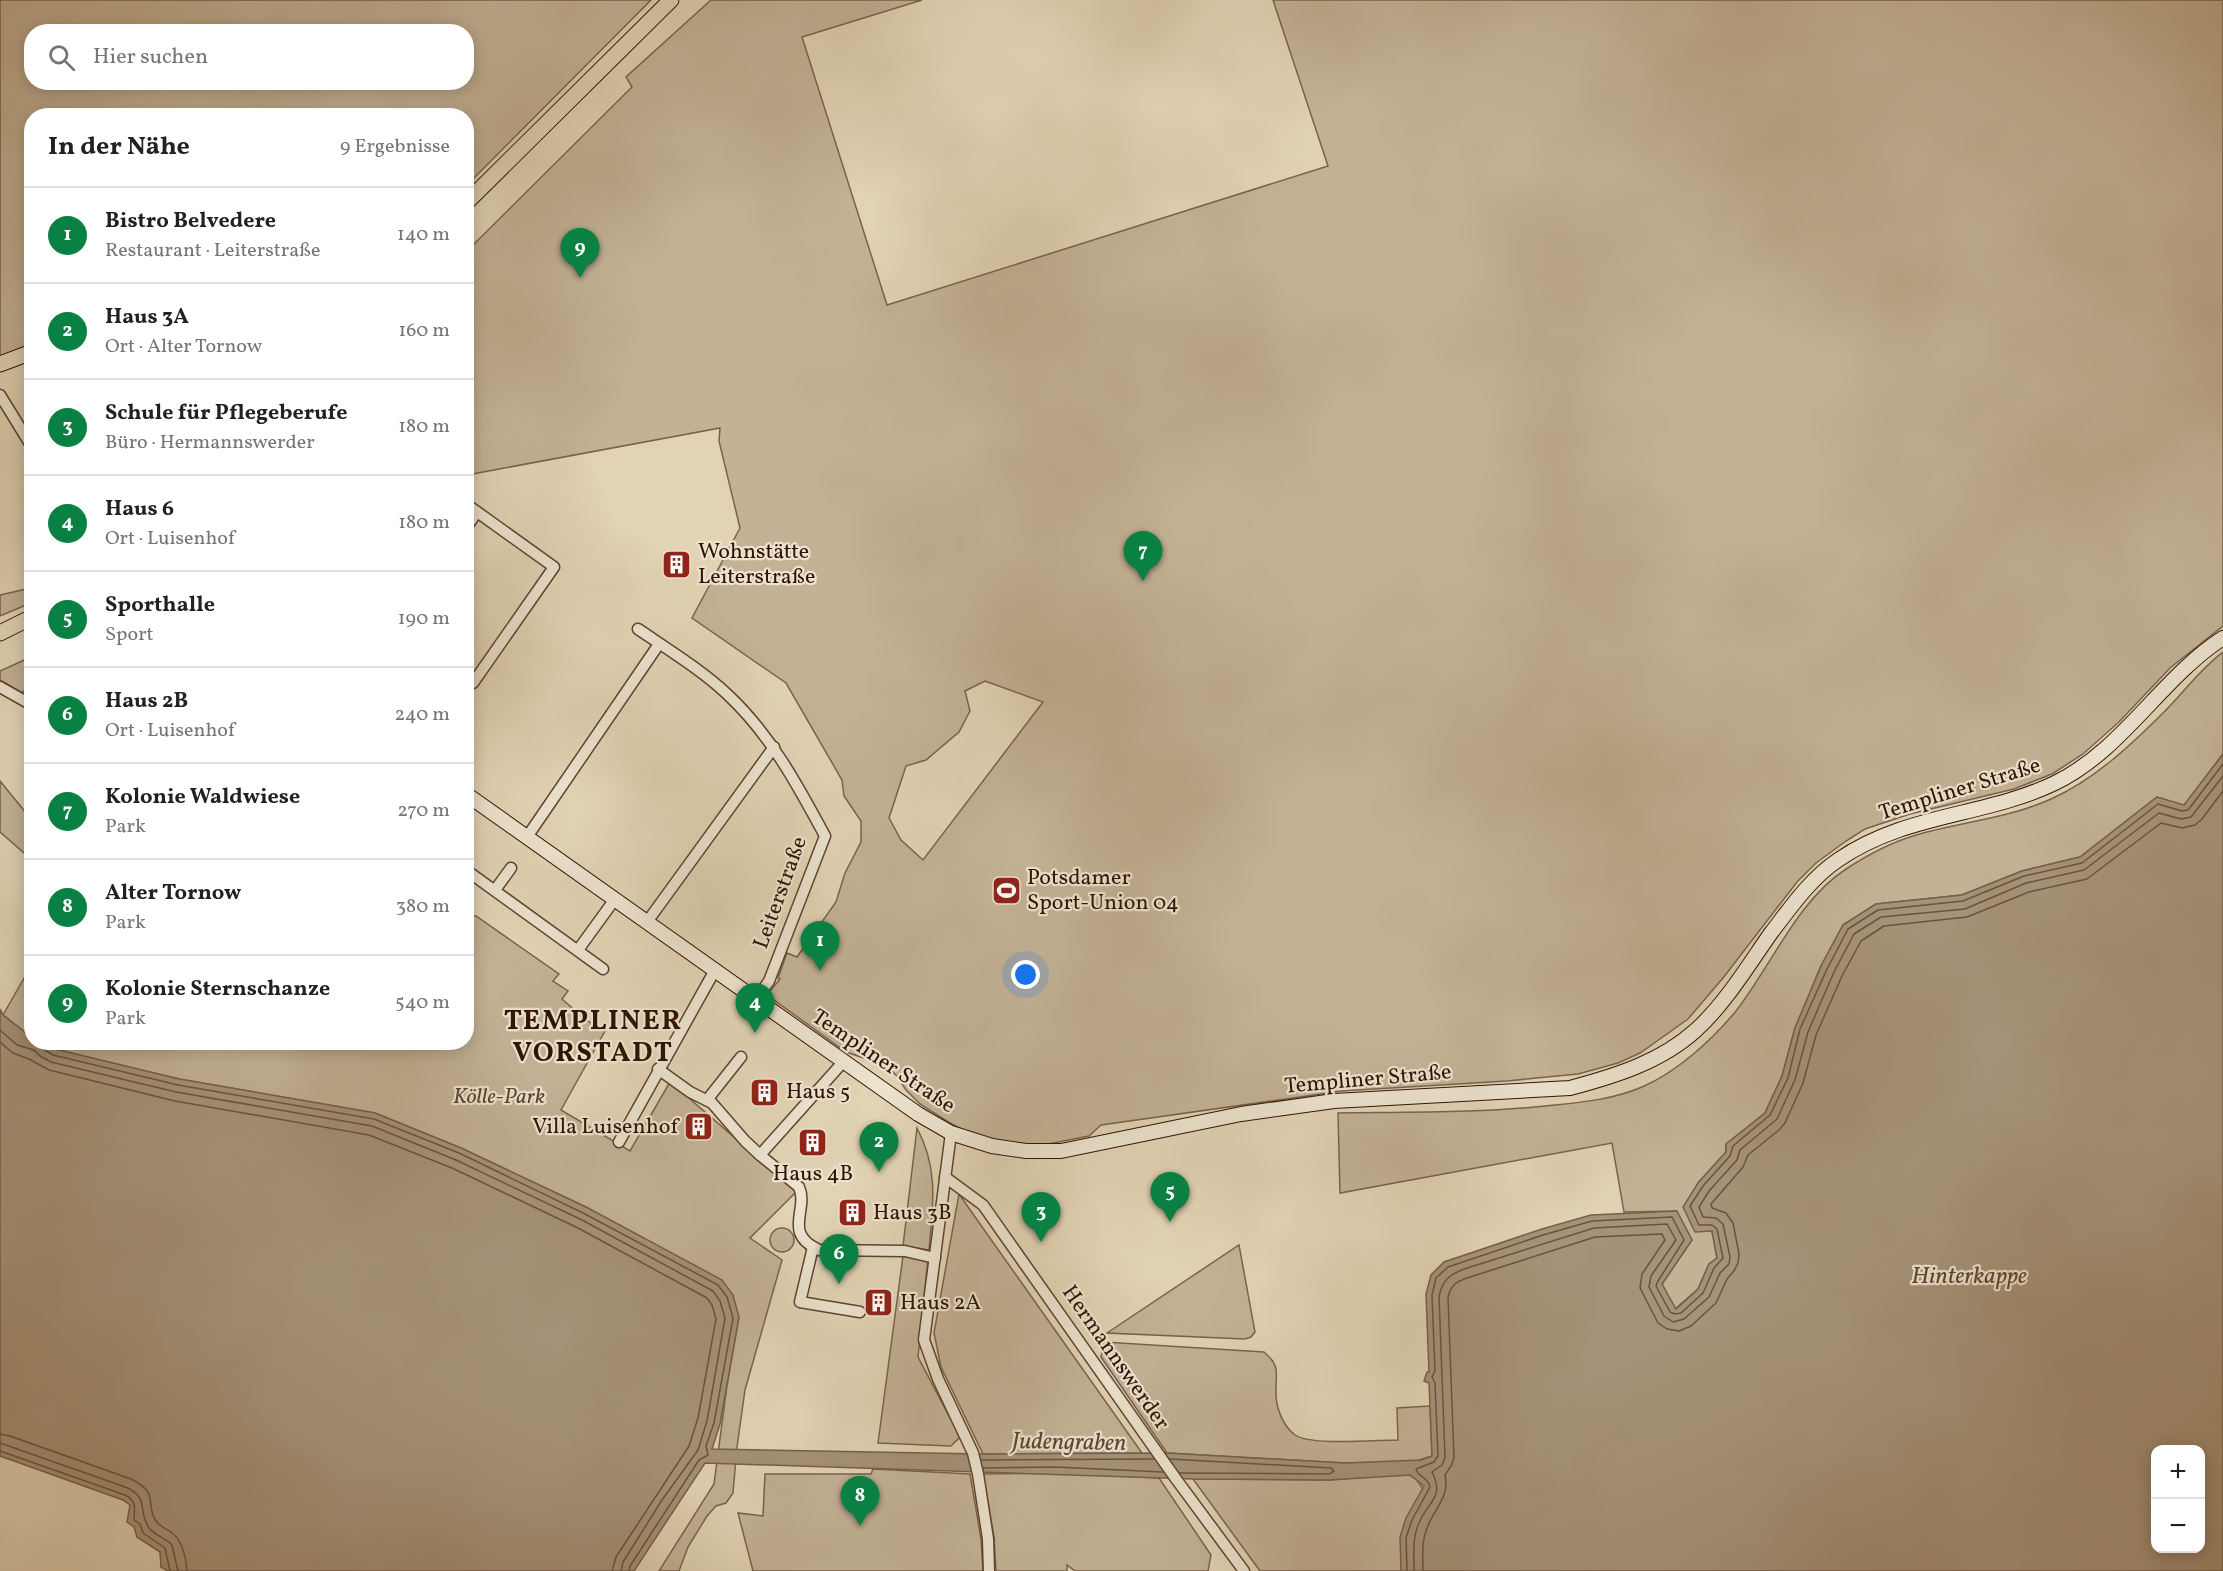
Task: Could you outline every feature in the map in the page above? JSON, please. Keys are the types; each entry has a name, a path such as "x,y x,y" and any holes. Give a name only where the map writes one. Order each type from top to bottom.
{"main road":[{"path":"474,195 671,0"},
{"path":"0,364 24,355"},
{"path":"0,633 24,621"}],"street":[{"path":"0,395 24,434"},
{"path":"474,510 554,567 474,682"},
{"path":"474,516 477,512"},
{"name":"Leiterstraße","path":"638,628 725,692 753,720 774,747 796,782 825,836 769,981 756,999"},
{"name":"Templiner Straße","path":"474,800 918,1114 951,1133 992,1146 1026,1151 1061,1151 1240,1114 1331,1102 1570,1088 1640,1067 1696,1030 1813,880 1836,861 1882,834 2029,794 2056,783 2093,759 2188,668 2223,639"},
{"path":"527,837 659,644"},
{"path":"0,687 24,700"},
{"path":"648,922 774,747"},
{"path":"495,890 511,868"},
{"path":"474,876 603,969"},
{"path":"578,950 615,899"},
{"path":"619,1142 715,970"},
{"path":"707,1100 741,1057"},
{"path":"760,1155 844,1061"},
{"path":"658,1069 690,1092 717,1107 745,1141 799,1187 801,1199 799,1228 813,1247 819,1250 905,1251 934,1258"},
{"path":"951,1133 924,1340 938,1379 973,1453 988,1539 989,1571"},
{"name":"Hermannswerder","path":"945,1177 984,1205 1176,1479 1245,1571"},
{"path":"813,1247 800,1302 860,1312"}],"green space":[{"path":"0,0 651,0 474,178 474,108 24,108 24,347 0,356"},
{"path":"711,0 922,0 802,37 887,305 1328,166 1273,0 2223,0 2223,626 2170,668 2119,722 2083,754 2052,774 2014,789 1910,814 1865,829 1846,841 1816,863 1797,882 1723,978 1688,1019 1640,1053 1618,1063 1578,1074 1507,1081 1342,1091 1101,1125 1089,1136 1043,1145 1015,1146 973,1135 920,1104 906,1090 897,1076 884,1065 846,1052 767,995 780,979 778,978 787,953 797,957 836,902 845,873 861,842 861,821 844,796 842,780 786,683 692,618 740,528 719,441 720,428 474,474 474,244 632,87 626,77","holes":["985,681 1043,702 923,860 901,840 889,818 906,766 926,760 959,732 970,711 965,691"]},
{"path":"24,590 24,606 0,616 0,595"},
{"path":"2223,652 2223,754 2184,806 2157,797 2080,857 2022,871 1962,895 1876,904 1843,925 1821,966 1795,1028 1782,1076 1765,1113 1726,1144 1726,1152 1698,1183 1717,1258 1709,1264 1698,1289 1675,1309 1662,1284 1692,1240 1676,1211 1624,1212 1612,1143 1340,1193 1338,1113 1528,1108 1599,1099 1621,1094 1655,1081 1681,1064 1727,1022 1813,898 1846,869 1878,850 1904,839 2034,806 2067,791 2097,772 2125,749"},
{"path":"24,660 24,691 22,693 0,680 0,671"},
{"path":"0,781 24,810 24,853 0,832"},
{"name":"Kölle-Park","path":"474,916 476,916 559,974 553,981 568,991 562,999 586,1020 605,1031 561,1110 630,1151 670,1082 797,1191 750,1238 782,1260 745,1390 733,1493 726,1503 716,1506 707,1516 688,1547 679,1571 659,1571 714,1484 727,1385 739,1317 588,1208 461,1148 375,1113 179,1079 58,1050 474,1050"},
{"path":"24,978 24,1032 3,1015"},
{"path":"917,1128 929,1158 932,1173 933,1203 929,1250 903,1246"},
{"path":"959,1194 1142,1453 983,1454 941,1367 934,1333"},
{"path":"782,1228 791,1231 794,1240 791,1249 782,1252 773,1249 770,1240 773,1231"},
{"path":"1239,1245 1255,1332 1251,1337 1245,1339 1107,1333"},
{"path":"903,1256 928,1259 918,1357 960,1437 951,1446 878,1443"},
{"path":"1104,1342 1264,1352 1270,1357 1275,1367 1276,1399 1281,1416 1295,1435 1303,1438 1329,1441 1398,1440 1397,1408 1430,1406 1432,1456 1413,1462 1345,1463 1167,1453 1101,1357"},
{"path":"873,1469 970,1474 981,1539 983,1571 753,1571 738,1513 763,1516 765,1474 871,1474"},
{"path":"1055,1473 1159,1478 1211,1555 1208,1571 1075,1571 1067,1565 1067,1571 996,1571 994,1537 983,1474"},
{"path":"1405,1474 1416,1480 1423,1490 1423,1571 1260,1571 1193,1479 1329,1480"}],"water":[{"name":"Hinterkappe","path":"2223,754 2223,1571 1401,1571 1400,1537 1406,1518 1424,1486 1410,1475 1329,1480 1193,1479 705,1463 634,1571 168,1571 161,1567 160,1552 137,1537 134,1527 127,1522 130,1505 123,1500 0,1456 0,1009 3,1015 24,1032 24,1050 59,1050 179,1079 375,1113 461,1148 588,1208 722,1280 733,1295 739,1317 720,1424 712,1449 983,1454 1167,1453 1345,1463 1421,1460 1432,1456 1429,1383 1424,1381 1429,1372 1426,1294 1431,1275 1444,1262 1591,1215 1677,1211 1692,1240 1662,1284 1676,1309 1698,1289 1709,1264 1717,1258 1712,1231 1695,1232 1683,1207 1698,1183 1726,1152 1726,1144 1765,1113 1782,1076 1795,1028 1821,966 1843,925 1876,904 1962,895 2022,871 2080,857 2157,797 2184,805"}],"place":[{"name":"Kolonie Sternschanze","path":"580,278"},
{"name":"Wohnstätte Leiterstraße","path":"677,565"},
{"name":"Kolonie Waldwiese","path":"1143,581"},
{"name":"Potsdamer Sport-Union 04","path":"1006,891"},
{"name":"Bistro Belvedere","path":"820,971"},
{"name":"Haus 6","path":"755,1033"},
{"name":"Haus 5","path":"765,1092"},
{"name":"Villa Luisenhof","path":"699,1127"},
{"name":"Haus 4B","path":"813,1142"},
{"name":"Haus 3A","path":"879,1172"},
{"name":"Haus 3B","path":"852,1213"},
{"name":"Sporthalle","path":"1170,1222"},
{"name":"Schule für Pflegeberufe","path":"1041,1242"},
{"name":"Haus 2B","path":"839,1284"},
{"name":"Haus 2A","path":"879,1303"},
{"name":"Alter Tornow","path":"860,1526"}],"district":[{"name":"TEMPLINER VORSTADT","path":"593,1037"}],"water label":[{"name":"Judengraben","path":"1069,1443"}]}
